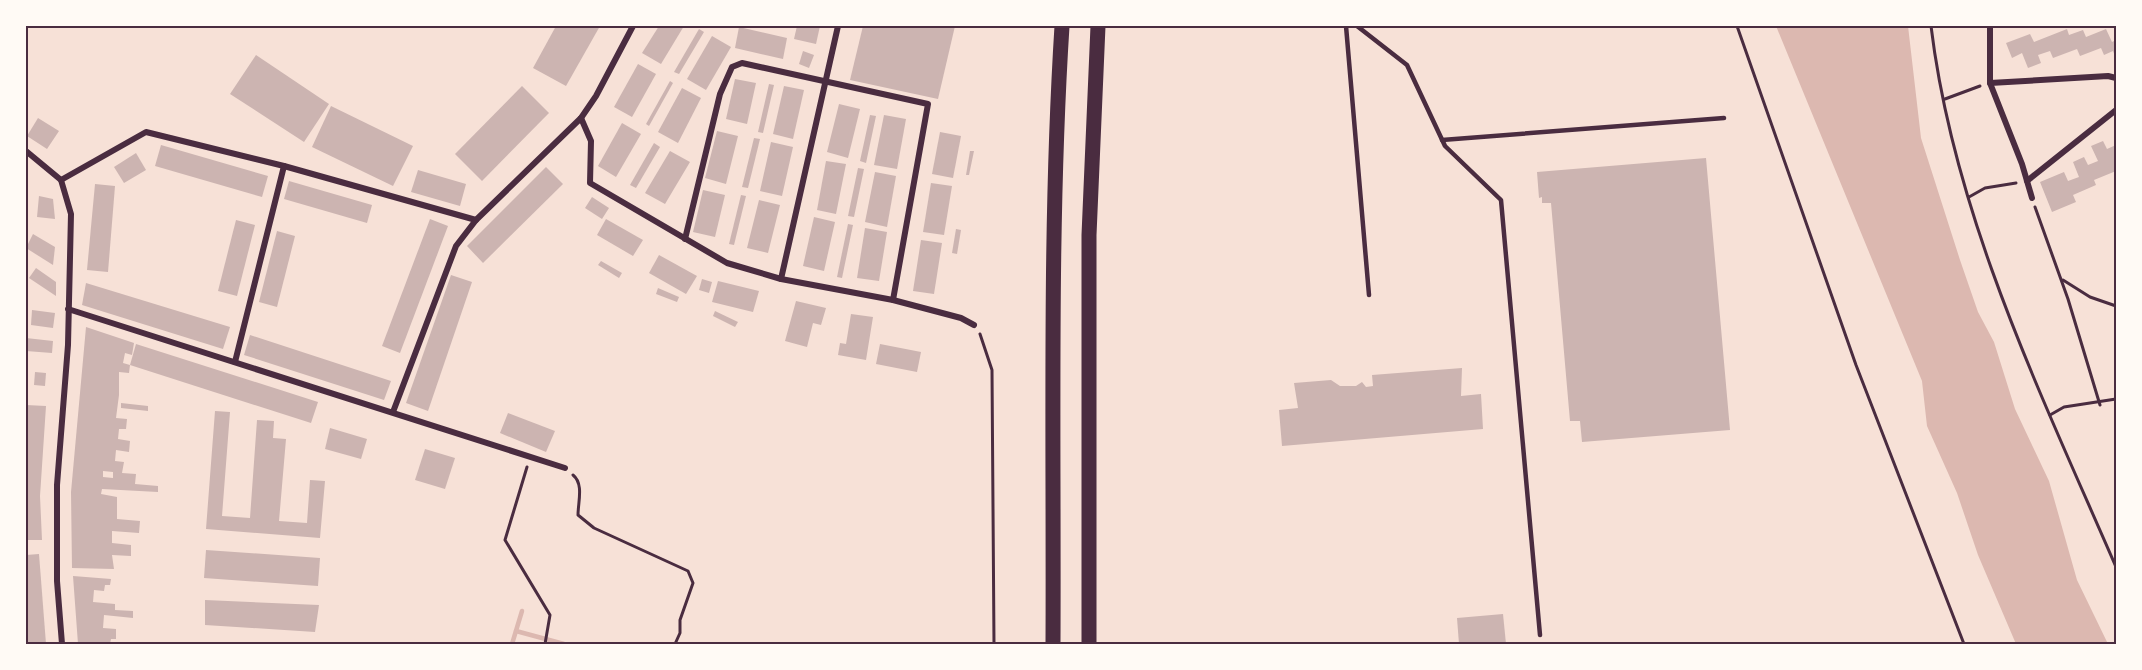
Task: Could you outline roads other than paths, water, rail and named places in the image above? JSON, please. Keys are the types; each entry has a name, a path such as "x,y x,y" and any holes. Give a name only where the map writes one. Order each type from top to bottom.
{"main road":[{"path":"1053,645 1056,111 1062,26"},
{"path":"1089,645 1089,235 1098,26"}],"street":[{"path":"393,412 456,246 476,220 581,118 596,96 633,26"},
{"path":"781,279 838,26"},
{"path":"1990,26 1990,82 2027,181 2031,198"},
{"path":"685,239 720,94 732,67 742,63 928,104 893,300"},
{"path":"1990,82 2108,76 2116,78"},
{"path":"2027,181 2116,110"},
{"path":"581,118 591,141 590,183 727,263 781,279 893,300 961,318 974,325"},
{"path":"61,180 146,132 284,166 476,220"},
{"path":"26,151 61,180 70,214 68,345 57,485 57,581 62,645"},
{"path":"235,362 284,166"},
{"path":"68,309 565,468"}],"lane":[{"path":"1346,26 1369,295"},
{"path":"1357,26 1407,65 1445,146 1502,200 1540,635"},
{"path":"1442,140 1724,118"}],"waterway":[{"path":"512,644 522,611"},
{"path":"516,631 564,644"}]}
